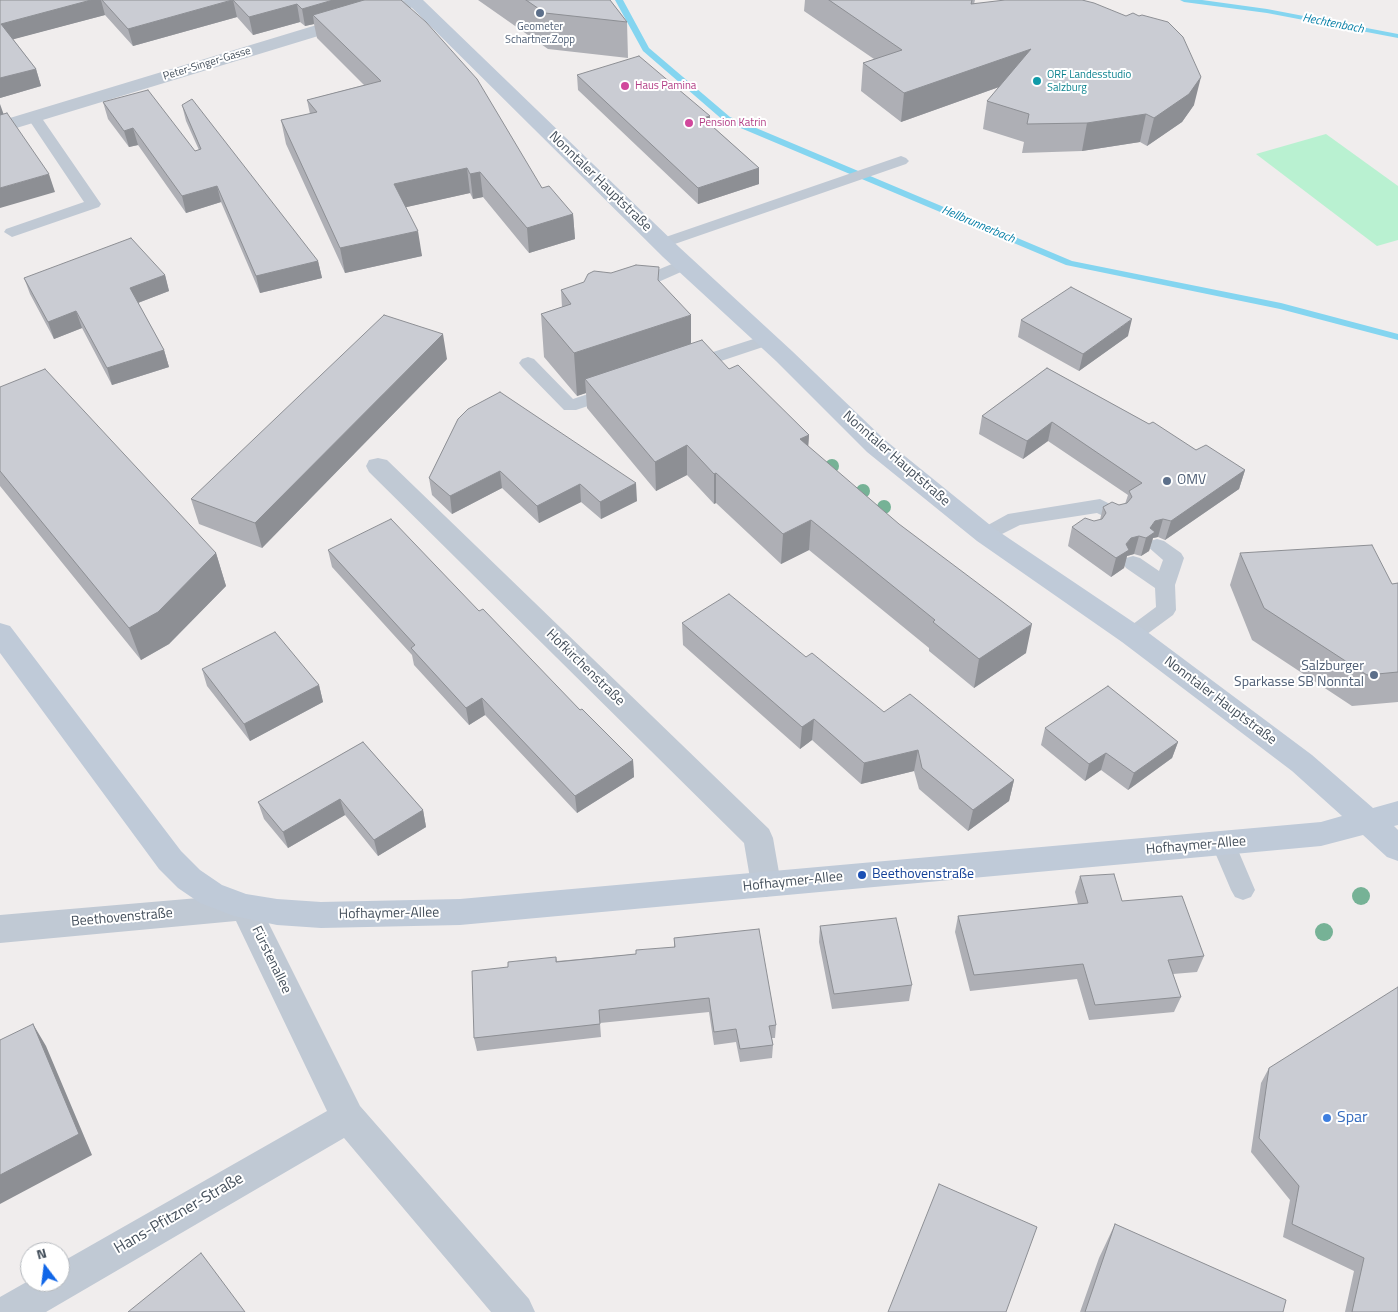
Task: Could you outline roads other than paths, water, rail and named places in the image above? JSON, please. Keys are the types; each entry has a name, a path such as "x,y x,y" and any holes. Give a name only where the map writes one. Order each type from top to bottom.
{"main road":[{"name":"Nonntaler Hauptstraße","path":"413,0 684,264 876,446 986,535 1132,635 1302,763 1398,848"},
{"path":"0,633 170,860 189,879 211,894 245,907"},
{"name":"Hofhaymer-Allee","path":"245,907 277,912 321,915 422,914 1321,834 1368,820 1398,814"}],"street":[{"name":"Peter-Singer-Gasse","path":"0,127 413,0"},
{"name":"Hofkirchenstraße","path":"378,466 758,838 766,884"},
{"name":"Beethovenstraße","path":"0,929 245,907"},
{"name":"Fürstenallee","path":"245,907 348,1117 516,1312"},
{"name":"Hans-Pfitzner-Straße","path":"10,1312 348,1117"}],"lane":[{"path":"12,232 93,204 34,118"},
{"path":"663,243 902,161"},
{"path":"613,295 684,264"},
{"path":"673,371 766,340"},
{"path":"528,363 570,406 626,387"},
{"path":"986,535 1014,519 1060,511 1100,506 1115,515"},
{"path":"1060,511 1082,526"},
{"path":"1132,635 1166,610 1165,585 1174,558 1157,546"},
{"path":"1132,563 1165,585"},
{"path":"1223,843 1243,890"}],"waterway":[{"name":"Hellbrunnerbach","path":"619,0 646,49 727,119 1069,263 1281,306 1398,337"},
{"name":"Hechtenbach","path":"1184,0 1267,11 1398,36"}],"place":[{"name":"Geometer Schartner.Zopp","path":"540,13"},
{"name":"ORF Landesstudio Salzburg","path":"1037,81"},
{"name":"Haus Pamina","path":"625,86"},
{"name":"Pension Katrin","path":"689,123"},
{"name":"OMV","path":"1167,481"},
{"name":"Salzburger Sparkasse SB Nonntal","path":"1374,675"},
{"name":"Beethovenstraße","path":"862,875"},
{"name":"Spar","path":"1327,1118"}]}
